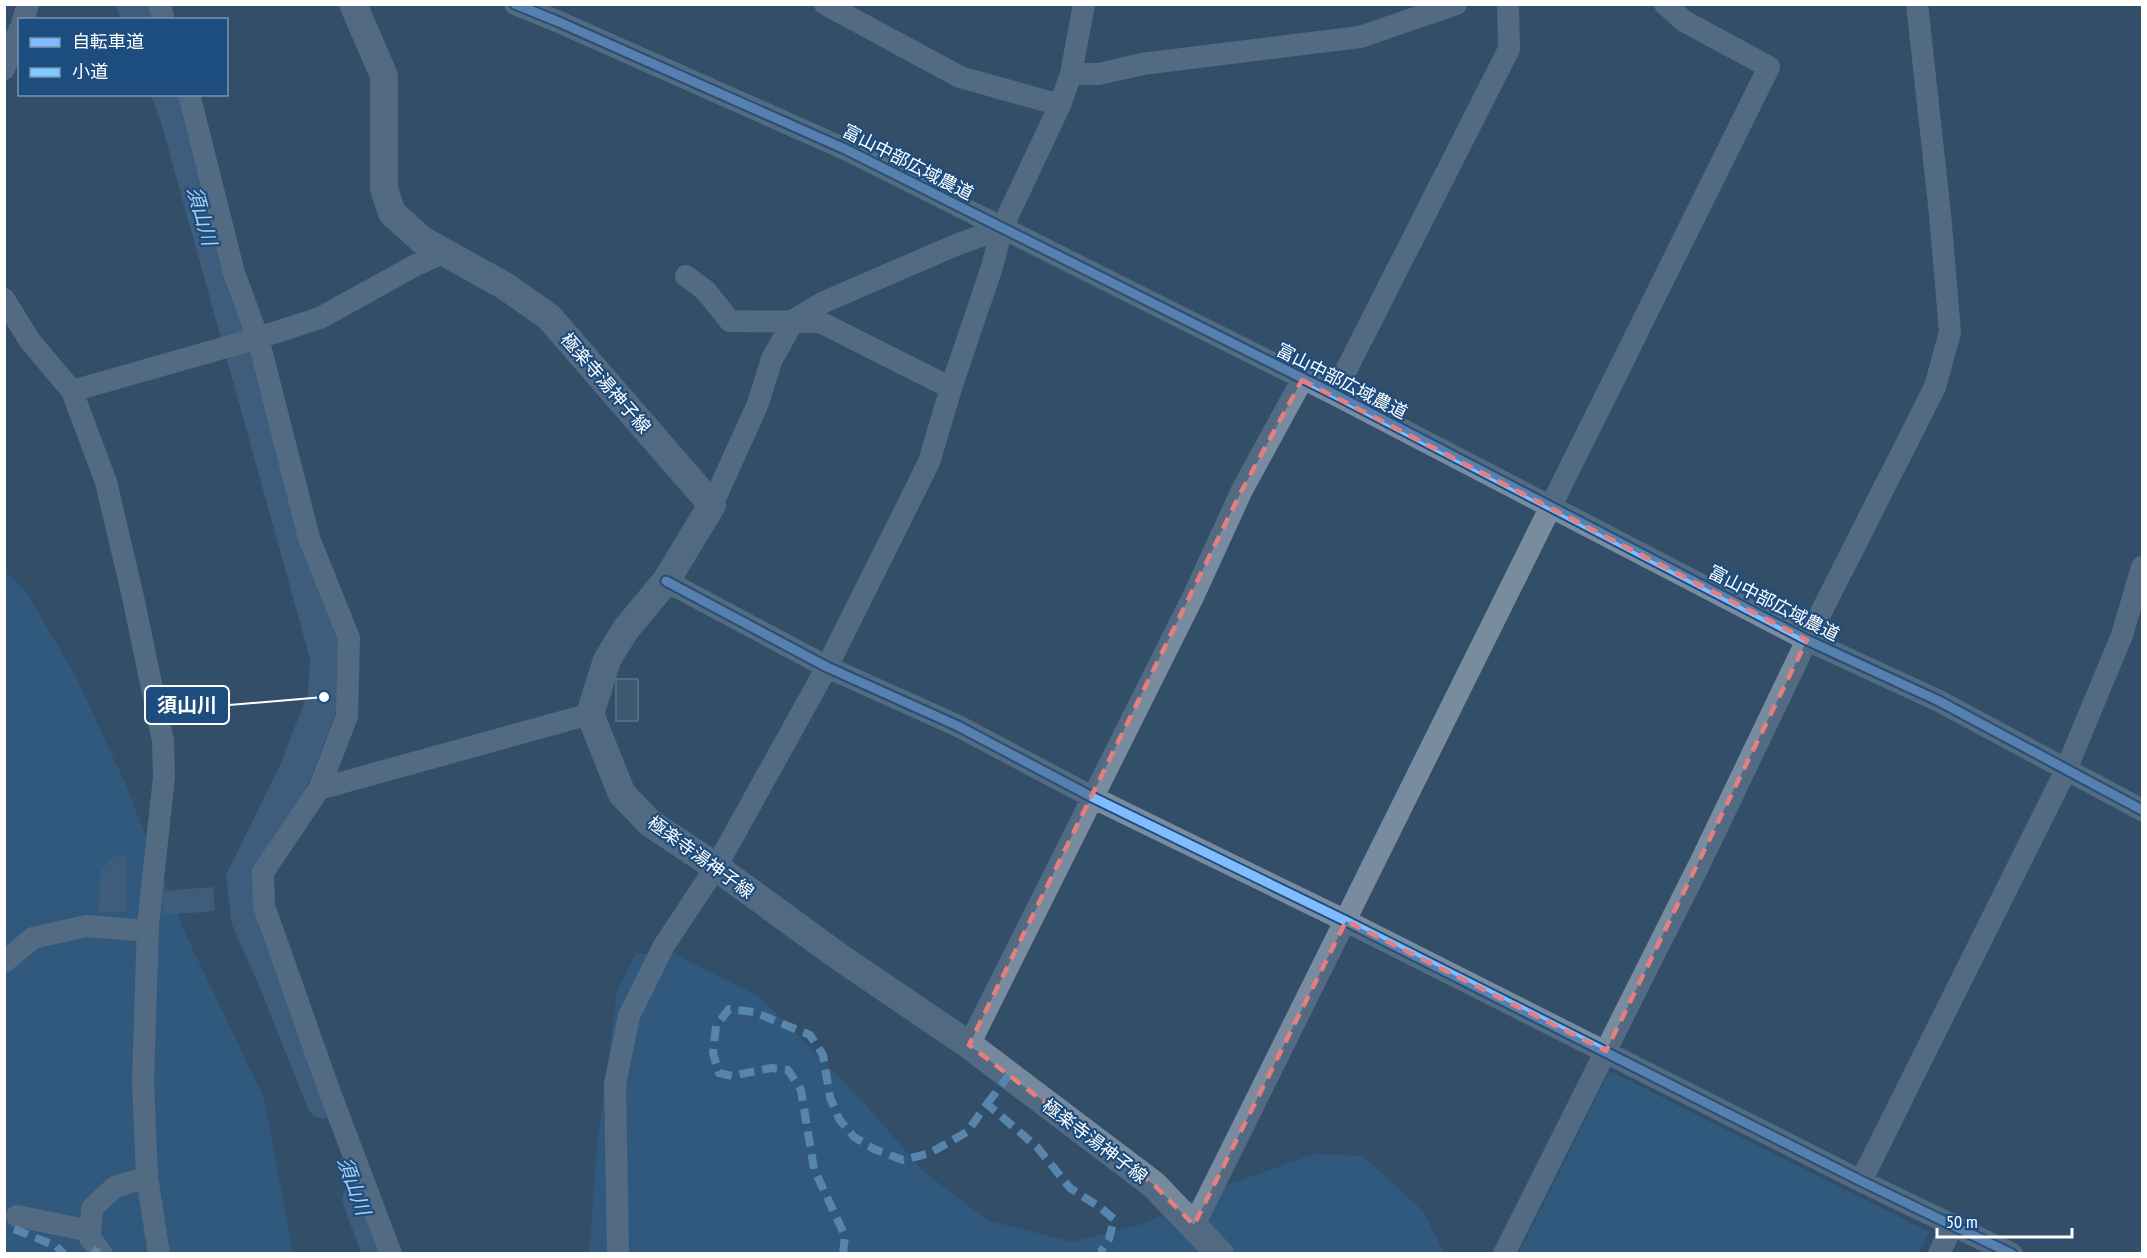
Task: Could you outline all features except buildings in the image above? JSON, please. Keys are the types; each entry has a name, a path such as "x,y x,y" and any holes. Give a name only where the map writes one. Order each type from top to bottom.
{"main road":[{"name":"極楽寺湯神子線","path":"353,4 384,76 384,189 392,213 422,240 505,286 549,317 712,505"},
{"path":"590,714 607,660 626,629 666,581 712,505"},
{"name":"極楽寺湯神子線","path":"590,714 622,795 650,823 969,1045 1154,1185 1220,1254"}],"street":[{"name":"富山中部広域農道","path":"515,4 845,149 1302,380 1334,394 1807,640 1939,701 2142,810"},
{"path":"825,4 960,77 1060,105"},
{"path":"618,1254 615,1084 629,1016 663,946 716,867 827,667 929,462 951,388 992,267 1002,228 1060,105 1071,74 1084,4"},
{"path":"1071,74 1099,74 1142,64 1360,37 1456,4"},
{"path":"1334,394 1509,49 1508,4"},
{"path":"1194,1225 1769,67 1684,21 1665,4"},
{"path":"1504,1254 1701,861 1807,640 1935,387 1950,332 1940,213 1917,4"},
{"path":"4,69 18,33"},
{"path":"190,96 234,273 258,338 309,538 349,638 347,716 319,789 263,872 264,906 328,1090 391,1254"},
{"path":"712,505 757,406 772,359 794,320 825,302 956,245 1002,228"},
{"path":"72,391 320,318 414,266 443,253"},
{"path":"686,276 705,290 730,321 820,322 951,388"},
{"path":"4,299 30,341 72,391 106,482 163,741 164,777 148,931 143,1081 147,1177 156,1253"},
{"path":"969,1045 1193,597 1242,490 1302,380"},
{"path":"1861,1181 2066,770 2122,635 2142,567"},
{"path":"666,581 827,667 958,726 1094,798 1346,921 1861,1181 2012,1254"},
{"path":"319,789 590,714"},
{"path":"4,962 33,938 86,926 148,931"},
{"path":"102,1254 90,1238 92,1208 115,1186 147,1177"},
{"path":"17,1216 90,1231"},
{"path":"1939,1254 1953,1224"}],"highlighted area":[{"path":"1302,380 1807,640 1606,1051 1346,921 1194,1225 1154,1185 969,1045 1242,490"}],"shaded area":[{"path":"4,571 25,590 75,675 124,781 185,933 264,1098 293,1253 5,1253"},
{"path":"116,855 126,857 127,911 99,913 100,872"},
{"path":"213,887 215,911 164,915 162,891"},
{"path":"671,952 760,997 864,1103 924,1172 989,1221 1072,1242 1143,1224 1228,1185 1314,1154 1363,1156 1423,1211 1444,1253 589,1254 596,1155 617,991 636,954"},
{"path":"1610,1071 1929,1232 1919,1253 1519,1253"}],"waterway":[{"name":"須山川","path":"133,4 137,18"},
{"name":"須山川","path":"169,96 177,118 327,658 324,697 296,770 243,878 248,920 323,1102"},
{"name":"須山川","path":"359,1199 379,1254"}],"marked path":[{"path":"843,1254 845,1236 814,1169 801,1090 788,1070 771,1068 732,1076 719,1073 713,1053 716,1026 729,1009 754,1012 810,1035 823,1055 830,1097 839,1119 854,1137 874,1149 903,1160 930,1153 967,1132 987,1104 1037,1147 1070,1188 1114,1219 1102,1254"},
{"path":"987,1104 1009,1075"},
{"path":"14,1229 56,1246 64,1254"},
{"path":"94,1254 98,1248"}],"cycle path":[{"path":"515,4 845,149 1334,394 1807,640 1939,701 2142,810"},
{"path":"666,581 827,667 958,726 1094,798 1346,921 1861,1181 2012,1254"}],"place":[{"name":"須山川","path":"324,697"}]}
